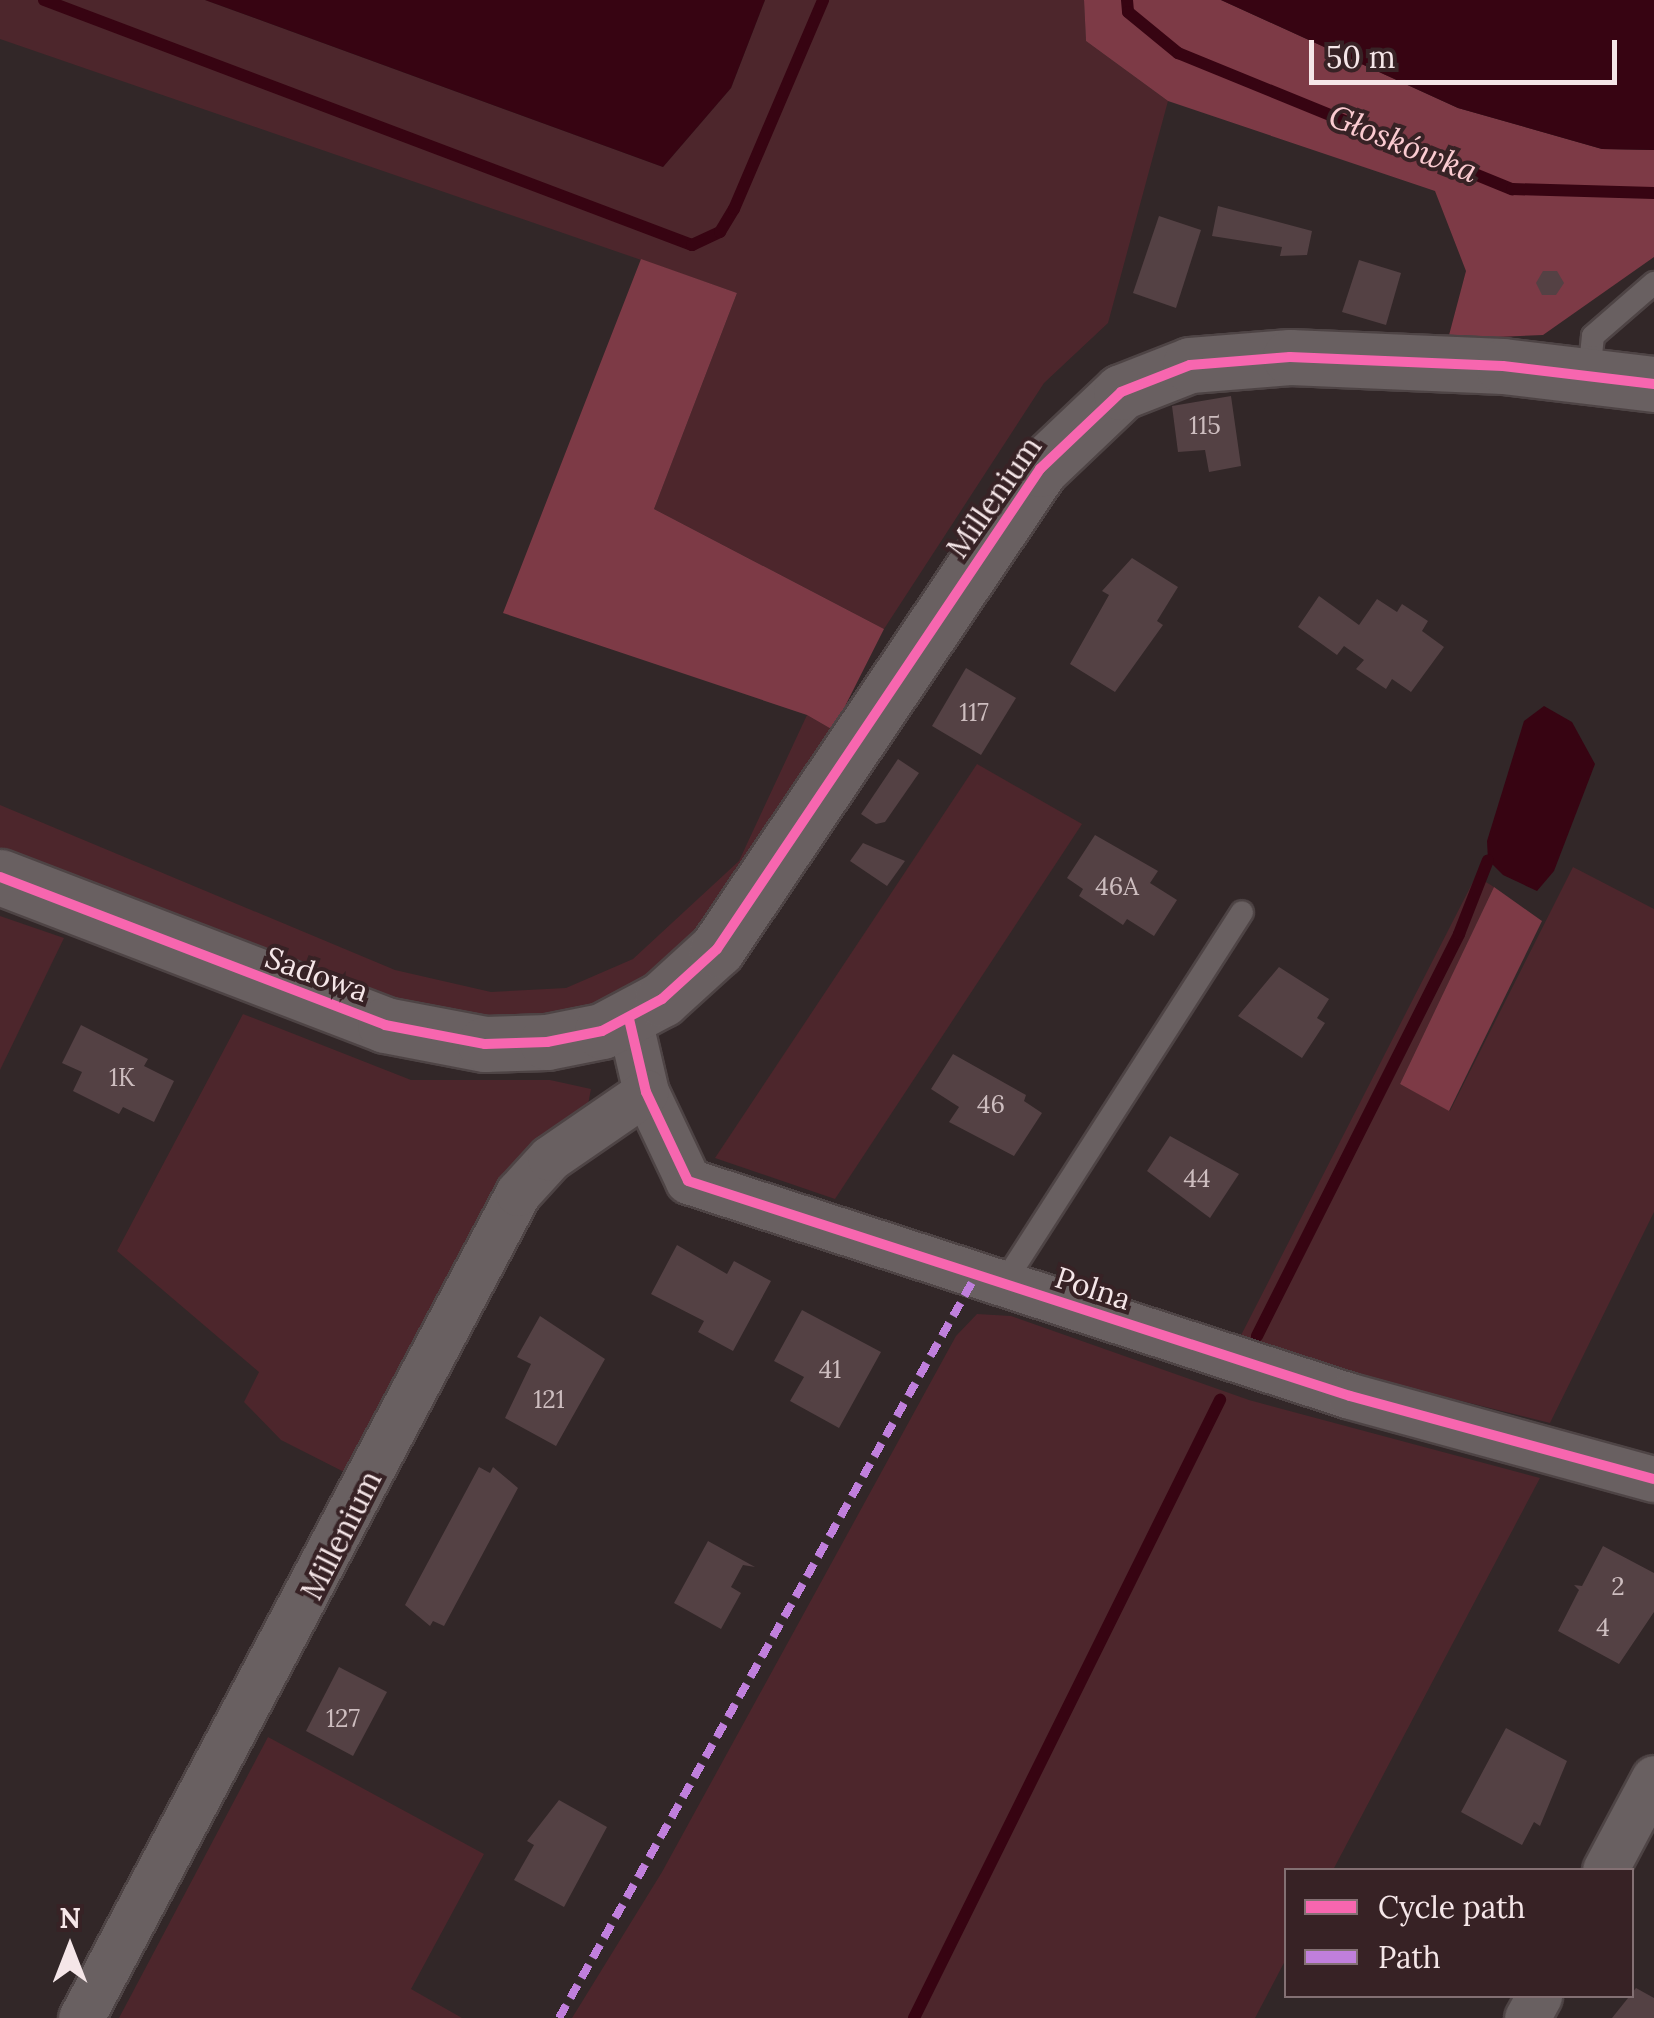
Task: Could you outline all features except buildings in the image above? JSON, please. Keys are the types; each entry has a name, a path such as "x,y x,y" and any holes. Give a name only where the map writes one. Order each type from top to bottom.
{"street":[{"name":"Millenium","path":"630,1019 717,949 1040,469 1121,392 1167,371 1246,358 1437,362 1589,374 1654,384"},
{"name":"Sadowa","path":"0,877 312,1001 421,1034 485,1044 547,1042 630,1019"},
{"name":"Polna","path":"630,1019 646,1092 688,1181 1350,1396 1654,1479"},
{"name":"Millenium","path":"80,2018 518,1193 550,1158 646,1092"},
{"path":"1606,1868 1654,1778"}],"lane":[{"path":"1589,374 1593,336 1654,283"},
{"path":"1002,1286 1242,912"}],"shaded area":[{"path":"0,0 205,0 663,167 731,88 765,0 1084,0 1086,41 1168,101 1108,323 1044,383 884,629 654,509 737,293 0,39"},
{"path":"205,0 765,0 731,88 663,167"},
{"path":"1084,0 1221,0 1458,108 1602,149 1654,150 1654,257 1543,335 1448,339 1466,271 1435,191 1168,101 1086,41"},
{"path":"1221,0 1654,0 1654,150 1602,149 1458,108"},
{"path":"641,259 737,293 654,509 884,629 833,730 807,715 503,613"},
{"path":"1544,706 1572,722 1595,764 1554,871 1537,891 1503,875 1488,860 1487,841 1524,721"},
{"path":"807,715 833,730 698,936 630,990 560,1018 485,1026 416,1013 0,850 0,805 395,970 491,992 566,988 633,959 739,861"},
{"path":"977,764 1082,824 835,1199 715,1158"},
{"path":"1573,867 1654,909 1654,1212 1550,1423 1236,1345 1476,876 1494,887 1400,1084 1450,1111"},
{"path":"1494,887 1542,921 1449,1111 1400,1084"},
{"path":"0,916 64,938 0,1070"},
{"path":"243,1014 411,1080 550,1080 591,1089 586,1115 350,1475 281,1440 244,1402 259,1372 117,1251"},
{"path":"977,1314 1011,1316 1249,1400 1540,1478 1334,1868 1284,1868 1284,1963 1255,2018 572,2018 662,1872 956,1336"},
{"path":"268,1737 484,1854 411,1989 462,2018 119,2018"}],"waterway":[{"path":"44,0 692,245 720,232 734,209 823,0"},
{"name":"Głoskówka","path":"1127,0 1128,12 1178,53 1512,189 1654,193"},
{"path":"1257,1336 1459,934 1488,860"},
{"path":"914,2018 1220,1400"}],"marked path":[{"path":"559,2018 975,1277"}],"cycle path":[{"path":"0,877 385,1025 485,1044 547,1042 602,1031 662,999 717,949 1040,469 1121,392 1190,365 1290,357 1503,366 1654,384"},
{"path":"629,1019 646,1092 688,1181 1350,1396 1654,1479"}]}
